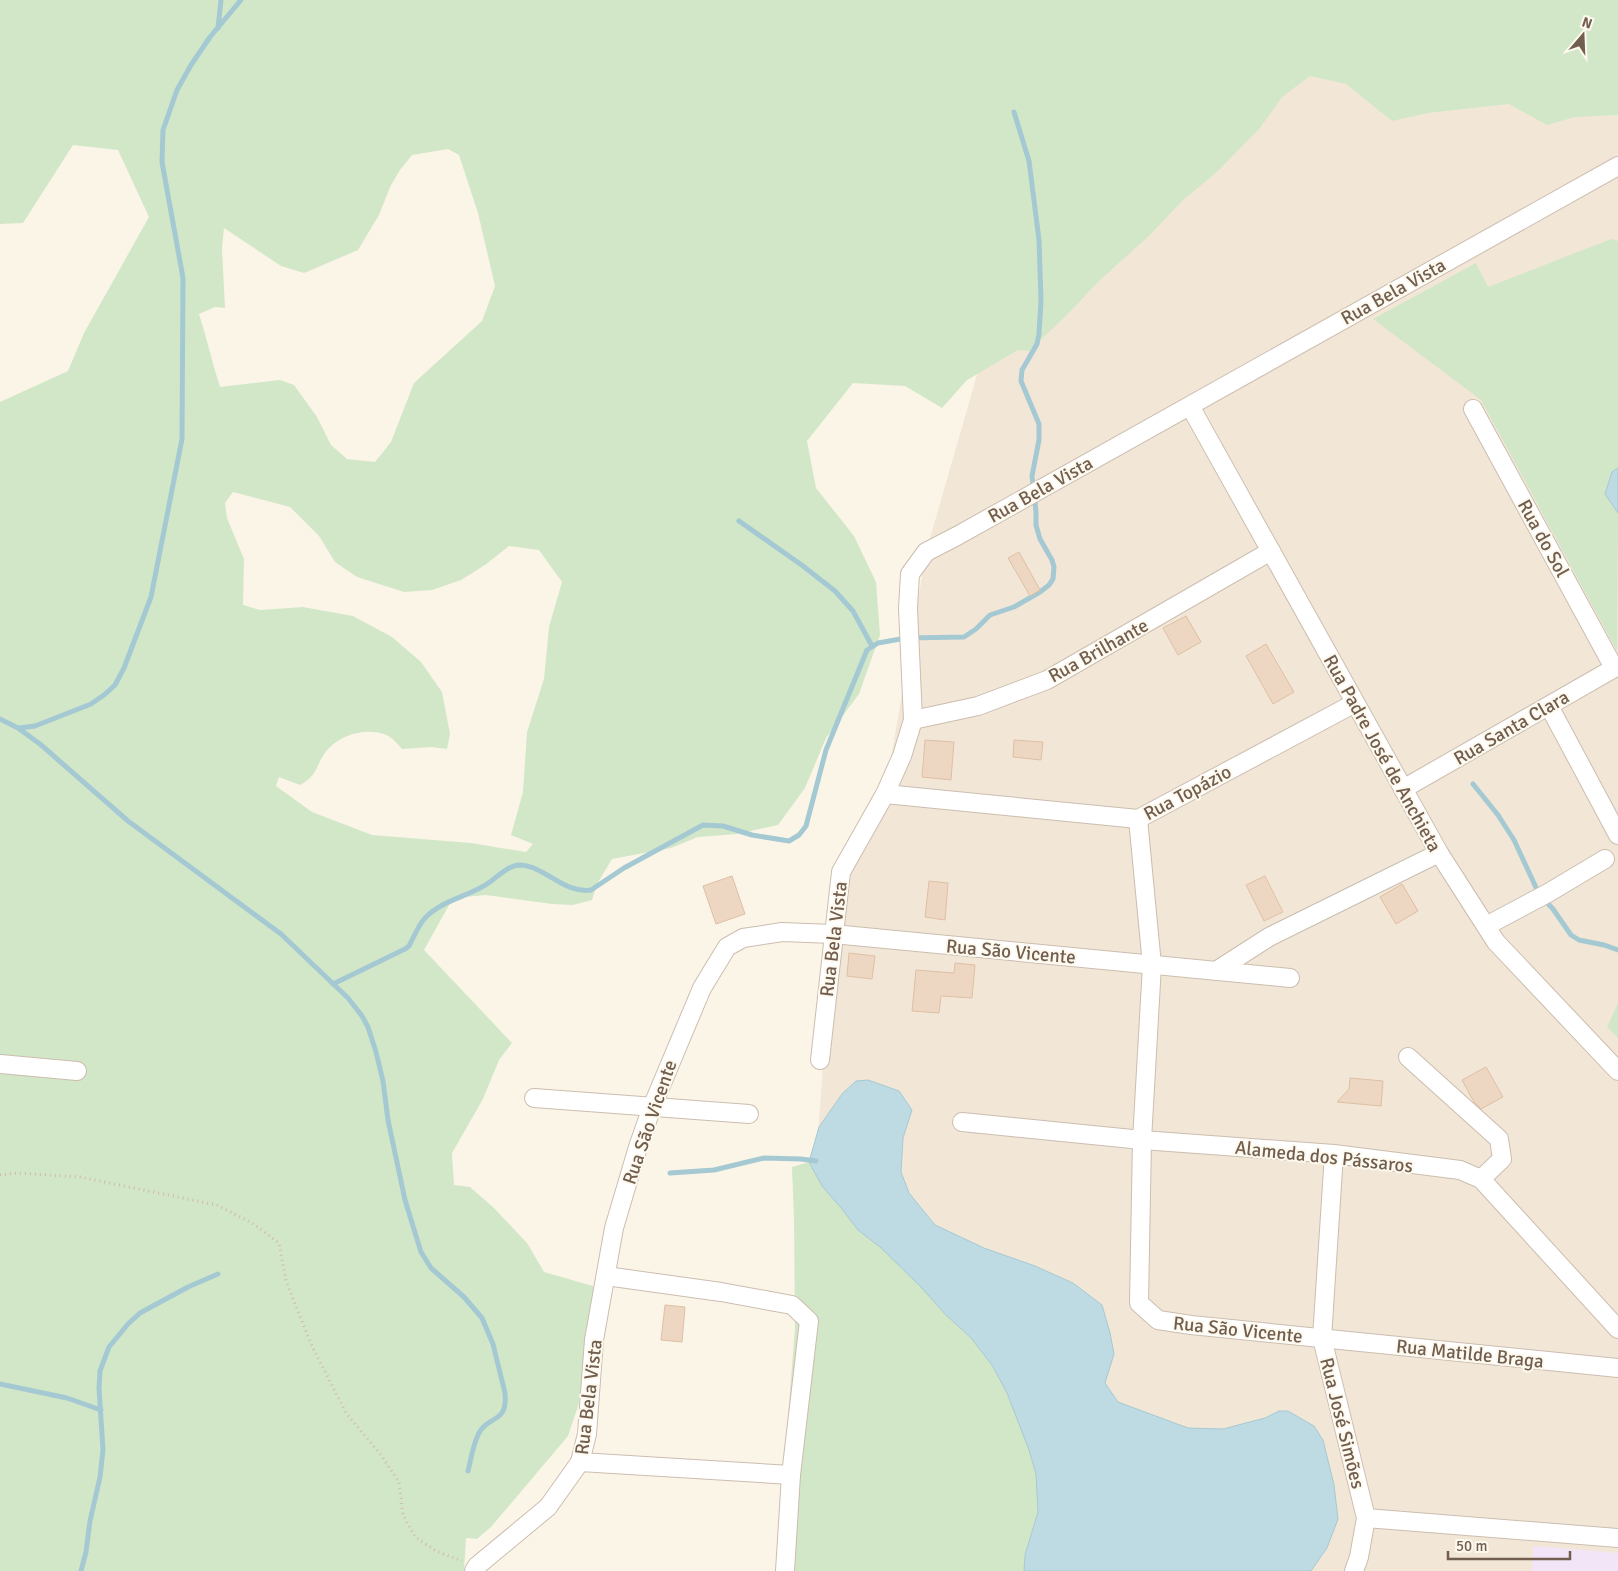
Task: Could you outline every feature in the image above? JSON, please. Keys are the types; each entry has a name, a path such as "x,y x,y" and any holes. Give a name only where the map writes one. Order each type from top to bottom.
{"street":[{"name":"Rua Bela Vista","path":"820,1060 841,872 885,794 902,756 913,720 908,608 910,574 926,552 1618,166"},
{"name":"Rua Padre José de Anchieta","path":"1190,406 1439,853 1496,942 1618,1071"},
{"name":"Rua do Sol","path":"1473,409 1616,667"},
{"name":"Rua Brilhante","path":"913,720 978,706 1047,680 1271,551"},
{"name":"Rua Santa Clara","path":"1404,789 1616,667"},
{"name":"Rua Topázio","path":"885,794 1138,819 1355,703"},
{"path":"1549,706 1618,835"},
{"name":"Rua São Vicente","path":"1138,819 1152,965 1142,1140 1139,1302 1158,1320 1322,1338"},
{"path":"1216,971 1269,937 1439,853"},
{"path":"1486,926 1548,893 1605,859"},
{"name":"Rua São Vicente","path":"606,1276 614,1228 652,1107 702,988 727,947 742,938 782,932 833,934 1290,978"},
{"path":"1408,1057 1499,1139 1502,1159 1482,1179"},
{"path":"0,1064 77,1071"},
{"path":"534,1098 749,1114"},
{"name":"Alameda dos Pássaros","path":"962,1122 1142,1140 1334,1154 1460,1170 1482,1179 1618,1328"},
{"name":"Rua José Simões","path":"1334,1154 1322,1338 1366,1518 1359,1556 1354,1571"},
{"name":"Rua Bela Vista","path":"476,1568 548,1507 580,1462 587,1434 594,1340 606,1276"},
{"path":"606,1276 721,1292 792,1305 808,1321 791,1475 785,1571"},
{"name":"Rua Matilde Braga","path":"1322,1338 1618,1368"},
{"path":"580,1462 791,1475"},
{"path":"1366,1518 1618,1538"}],"path":[{"path":"0,1175 16,1173 80,1177 217,1205 252,1223 278,1243 286,1281 311,1344 346,1413 381,1455 399,1482 403,1515 415,1537 436,1552 476,1568"}],"shaded area":[{"path":"1085,0 1618,0 1618,1571 785,1571 833,934 841,872 885,794 926,552"},
{"path":"1533,1546 1618,1553 1618,1571 1532,1571"}],"green space":[{"path":"0,0 1618,0 1618,115 1575,117 1547,125 1509,104 1428,113 1392,121 1346,84 1310,76 1282,97 1260,128 1218,171 1183,200 1150,235 1099,281 1031,351 1018,350 967,380 942,408 905,386 853,383 807,441 816,488 854,536 876,582 880,635 859,694 826,738 805,788 778,825 737,834 698,837 671,848 612,859 597,884 592,900 573,905 486,895 453,898 424,950 512,1043 499,1060 483,1099 452,1153 454,1185 470,1187 494,1208 527,1243 544,1272 593,1286 593,1321 587,1337 579,1403 568,1436 491,1527 477,1539 466,1538 464,1571 0,1571 0,402 68,371 84,333 149,217 118,150 73,145 23,223 0,224","holes":["448,149 459,155 478,213 495,286 482,321 414,383 391,442 375,462 347,459 331,445 317,417 294,385 280,380 220,387 199,314 215,307 225,308 222,249 224,228 281,266 304,273 358,250 379,215 390,187 412,155","233,492 290,507 319,536 335,562 357,577 404,592 432,590 461,580 485,565 509,546 539,550 562,582 549,627 544,679 527,732 523,792 511,835 533,844 526,852 471,843 372,835 312,812 276,786 279,777 300,785 306,781 314,773 328,749 347,736 362,732 377,732 392,738 402,749 432,747 447,749 450,734 442,692 421,662 392,637 353,616 303,607 260,610 243,605 244,559 227,518 225,503"]},
{"path":"1611,239 1618,241 1618,468 1612,472 1605,494 1618,513 1617,651 1481,400 1373,319 1476,263 1488,287"},
{"path":"1618,1003 1618,1038 1607,1027"},
{"path":"809,1162 822,1186 858,1230 880,1247 971,1338 992,1365 1007,1393 1036,1474 1038,1512 1025,1555 1024,1571 778,1571 779,1533 795,1328 792,1167"}],"water":[{"path":"1618,468 1618,513 1605,494 1612,472"},
{"path":"868,1080 899,1091 912,1110 903,1138 901,1172 909,1193 935,1225 984,1248 1035,1266 1073,1283 1102,1305 1114,1354 1105,1383 1118,1402 1188,1428 1223,1429 1265,1418 1279,1411 1288,1411 1314,1426 1323,1440 1334,1485 1338,1519 1327,1548 1311,1571 1024,1571 1025,1555 1038,1512 1036,1474 1007,1393 992,1365 971,1338 880,1247 858,1230 822,1186 809,1162 819,1127 842,1094 856,1081"}],"building":[{"path":"1019,552 1040,590 1030,596 1008,558"},
{"path":"1186,616 1201,642 1178,655 1163,628"},
{"path":"1266,644 1294,692 1273,704 1246,656"},
{"path":"925,740 954,742 951,780 922,777"},
{"path":"1014,740 1043,742 1041,760 1013,757"},
{"path":"732,876 745,914 716,924 703,886"},
{"path":"1265,876 1283,912 1264,921 1246,885"},
{"path":"929,881 948,883 945,920 925,917"},
{"path":"1402,884 1418,911 1396,924 1380,897"},
{"path":"849,953 875,956 872,979 847,976"},
{"path":"955,963 975,965 972,998 941,996 939,1013 912,1011 916,970 954,973"},
{"path":"1486,1067 1503,1097 1481,1109 1474,1102 1462,1080"},
{"path":"1350,1078 1383,1081 1381,1106 1337,1102 1349,1089"},
{"path":"665,1305 685,1307 682,1342 661,1340"}],"waterway":[{"path":"218,28 221,0"},
{"path":"19,728 35,726 91,704 115,685 124,668 151,597 182,439 183,278 162,162 163,130 177,90 191,65 210,37 241,0"},
{"path":"333,984 405,949 409,946 423,920 433,911 483,887 504,871 516,865 538,870 572,888 591,890 624,868 703,825 723,826 752,835 789,841 799,835 806,826 826,750 867,650 878,643 906,638 964,637 976,629 990,615 1014,607 1049,585 1053,579 1054,567 1040,539 1036,525 1032,476 1039,440 1039,424 1021,381 1022,370 1037,344 1039,334 1041,300 1039,240 1029,161 1014,112"},
{"path":"739,521 835,591 853,611 872,646"},
{"path":"0,719 18,728 40,744 128,821 281,934 348,998 362,1016 368,1027 376,1052 405,1200 421,1252 431,1268 464,1297 482,1318 493,1344 505,1393 505,1403 500,1415 483,1427 477,1437 468,1471"},
{"path":"1473,784 1498,815 1514,840 1539,894 1553,909 1571,935 1579,940 1618,950"},
{"path":"670,1173 714,1170 764,1158 816,1161"},
{"path":"81,1571 100,1477 103,1450 99,1388 100,1371 109,1347 140,1313 188,1287 218,1274"},
{"path":"0,1384 67,1398 101,1410"}]}
